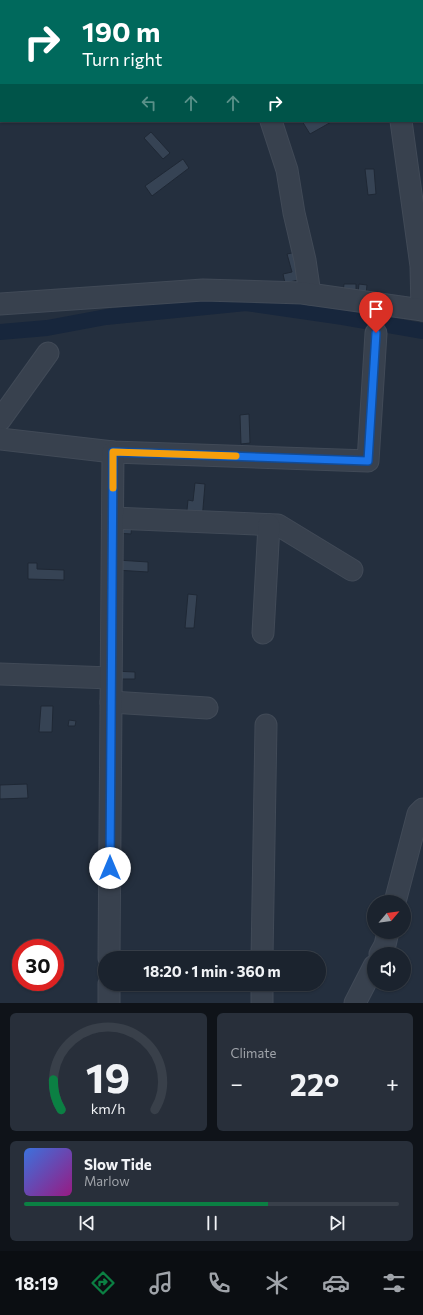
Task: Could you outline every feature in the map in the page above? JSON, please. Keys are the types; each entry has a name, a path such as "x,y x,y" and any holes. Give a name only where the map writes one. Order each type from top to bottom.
{"street":[{"path":"271,122 287,170 294,213 305,260 310,294"},
{"path":"0,304 203,290 310,294 423,310 421,266 401,122"},
{"path":"0,439 113,452 368,461 376,333"},
{"path":"0,420 48,353"},
{"path":"109,951 113,452"},
{"path":"113,518 278,525 352,570"},
{"path":"263,633 269,525"},
{"path":"0,674 112,678"},
{"path":"111,702 206,708"},
{"path":"262,951 266,725"},
{"path":"398,895 416,820 418,814 423,808"},
{"path":"355,1003 367,980"},
{"path":"109,991 109,1003"},
{"path":"262,991 262,1003"}],"building":[{"path":"303,122 331,122 310,134"},
{"path":"151,132 170,153 163,159 144,138"},
{"path":"183,159 189,168 152,196 145,186"},
{"path":"365,169 374,169 376,194 368,195"},
{"path":"297,252 303,279 285,283 283,274 292,272 287,254"},
{"path":"344,284 356,284 356,294 343,293"},
{"path":"359,284 367,285 366,294 358,293"},
{"path":"249,414 250,443 241,444 240,415"},
{"path":"195,483 205,484 202,521 186,520 188,500 193,501"},
{"path":"132,523 131,534 116,533"},
{"path":"117,560 148,562 148,572 116,570"},
{"path":"28,563 37,563 37,569 64,570 64,580 28,579"},
{"path":"188,594 197,595 194,628 185,628"},
{"path":"113,671 135,672 135,679 113,679"},
{"path":"41,706 53,706 52,732 39,732"},
{"path":"69,720 76,721 75,726 68,726"},
{"path":"27,784 28,798 0,799 0,785"}],"waterway":[{"path":"0,332 47,328 106,317 246,303 343,317 423,331"}],"slow traffic":[{"path":"113,488 113,452 236,456"}],"route":[{"path":"110,868 113,452 368,461 376,333"}]}
